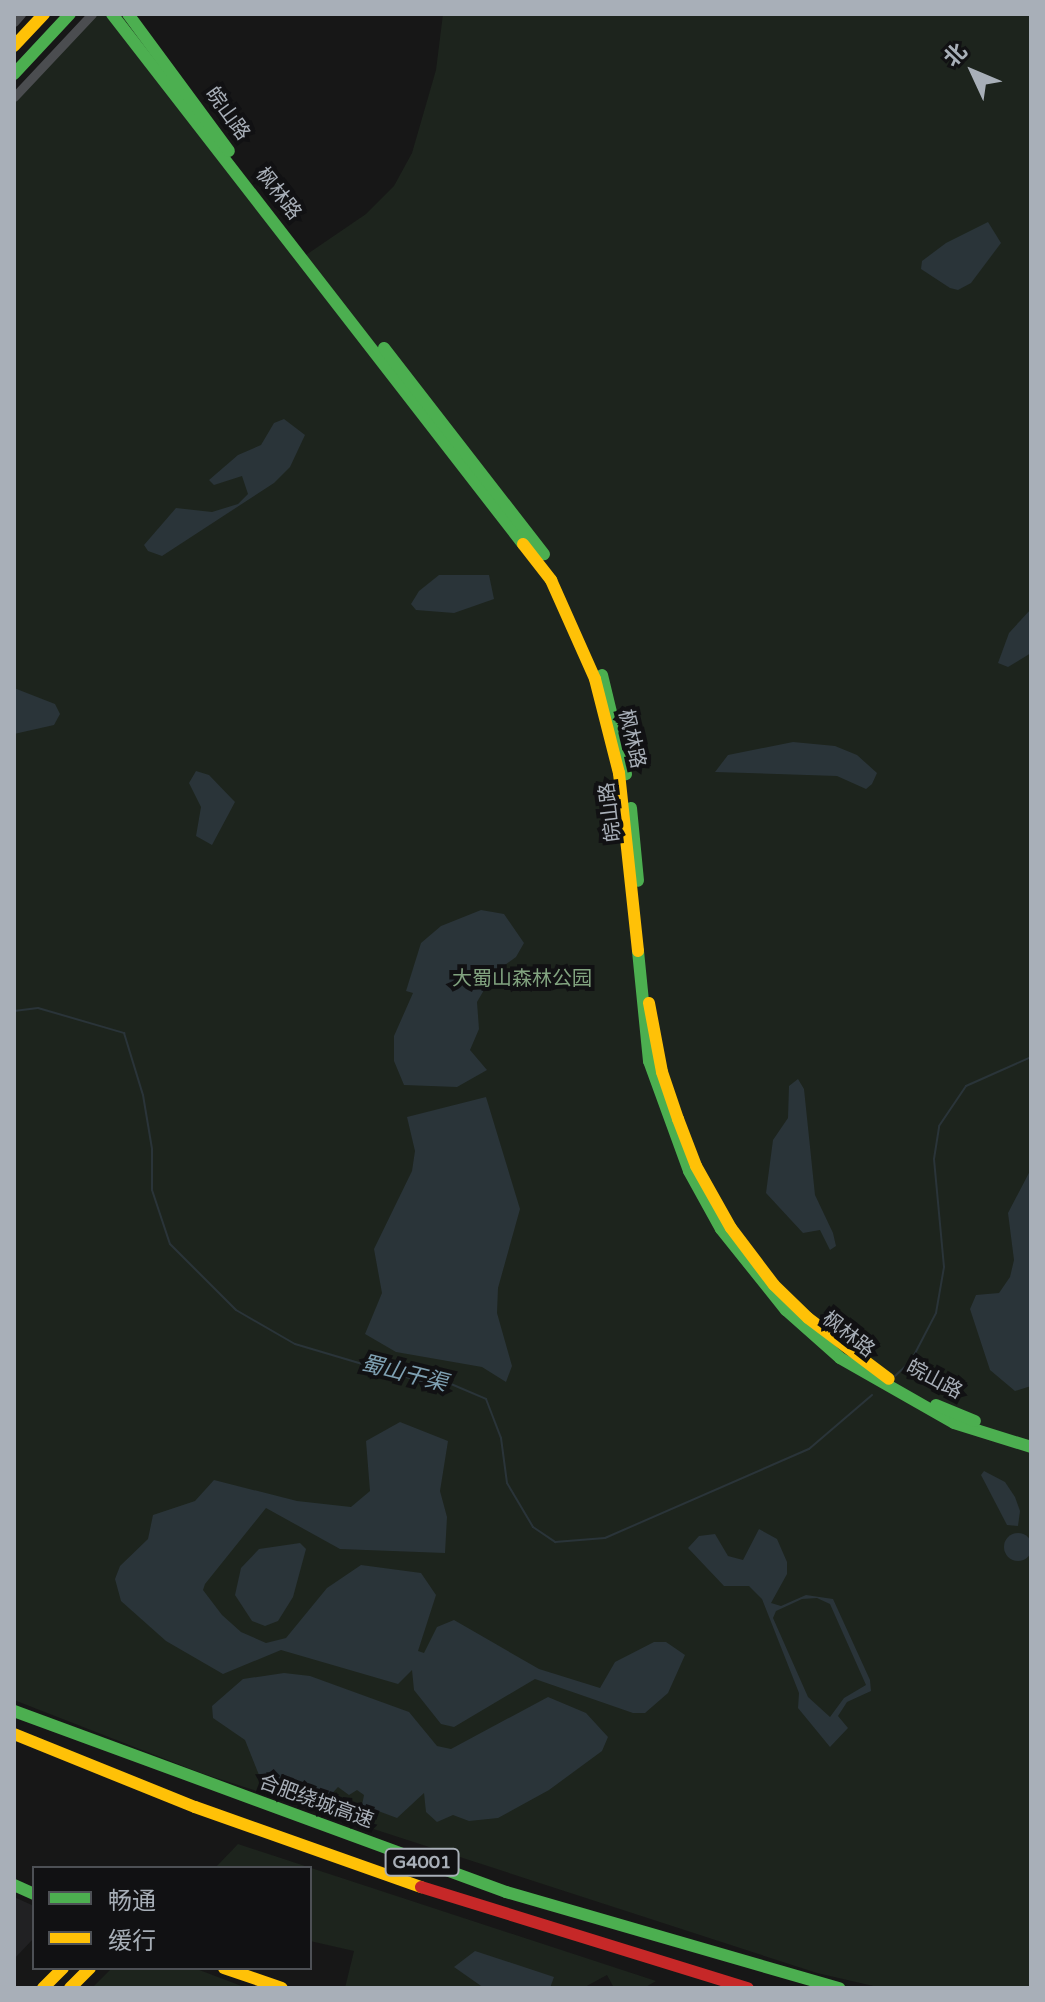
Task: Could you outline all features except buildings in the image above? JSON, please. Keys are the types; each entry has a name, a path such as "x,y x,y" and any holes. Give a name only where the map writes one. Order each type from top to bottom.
{"main road":[{"path":"14,46 44,14"},
{"path":"14,74 70,14"},
{"name":"枫林路","path":"112,14 551,580 595,679 619,773 649,1061 689,1171 721,1229 751,1273 840,1358 954,1423 1031,1447"},
{"name":"皖山路","path":"128,14 266,201 523,521 576,611 609,695 624,755 647,986 662,1072 696,1166 731,1228 774,1285 869,1366 948,1411 1031,1440"},
{"name":"合肥绕城高速","path":"14,1711 506,1892 839,1988"},
{"name":"G4001","path":"14,1734 195,1807 498,1914 748,1988"},
{"path":"43,1988 61,1970"},
{"path":"70,1988 88,1970"},
{"path":"230,1970 282,1988"}],"street":[{"path":"14,22 21,14"},
{"path":"14,97 92,14"}],"shaded area":[{"path":"988,222 1001,243 971,283 958,290 950,288 921,269 922,261 946,243"},
{"path":"284,419 305,435 290,467 274,483 162,556 148,551 144,545 176,508 212,512 238,504 248,494 242,476 214,485 209,480 238,455 261,445 274,423"},
{"path":"439,575 489,575 494,599 454,613 416,610 411,604 419,591"},
{"path":"1031,609 1031,653 1008,667 998,663 1009,633"},
{"path":"14,688 55,704 60,714 54,725 14,734"},
{"path":"793,742 835,746 857,755 877,773 866,789 837,776 715,772 728,755"},
{"path":"196,771 209,775 235,802 212,845 196,836 201,807 189,783"},
{"path":"481,910 504,914 524,943 516,957 494,973 477,1002 479,1029 470,1050 487,1070 457,1087 404,1085 394,1061 394,1036 413,993 406,991 421,943 441,926"},
{"path":"798,1079 804,1089 815,1195 836,1246 830,1250 820,1230 803,1233 766,1193 773,1140 788,1118 789,1086"},
{"path":"486,1097 520,1209 498,1288 497,1313 512,1366 506,1382 482,1367 396,1352 365,1334 382,1293 374,1249 412,1171 415,1151 407,1117"},
{"path":"1031,1169 1031,1386 1015,1391 990,1370 970,1309 976,1295 999,1293 1010,1277 1014,1260 1008,1213"},
{"path":"400,1422 448,1441 440,1491 447,1517 445,1553 340,1549 266,1508 205,1584 203,1590 222,1615 241,1632 266,1643 286,1638 327,1588 361,1565 421,1573 436,1595 418,1651 424,1653 437,1627 454,1620 539,1669 600,1688 615,1662 654,1642 666,1642 685,1655 668,1693 645,1713 633,1713 535,1679 454,1727 441,1724 414,1690 412,1670 398,1684 281,1650 223,1674 166,1641 121,1601 115,1579 120,1566 148,1539 153,1515 195,1501 214,1480 297,1501 351,1507 370,1491 366,1441"},
{"path":"984,1471 1005,1482 1015,1497 1020,1511 1018,1526 1007,1525 981,1475"},
{"path":"759,1529 777,1539 787,1562 787,1574 771,1603 781,1606 806,1595 833,1599 870,1680 871,1691 847,1702 838,1716 848,1728 830,1747 798,1708 799,1693 762,1599 749,1586 724,1586 688,1548 699,1536 715,1534 728,1556 743,1560","holes":["817,1598 830,1604 866,1685 844,1698 830,1717 808,1697 773,1618 776,1611 802,1599"]},
{"path":"1018,1533 1028,1537 1032,1547 1028,1557 1018,1561 1008,1557 1004,1547 1008,1537"},
{"path":"300,1543 306,1549 293,1597 278,1621 265,1626 252,1621 235,1595 241,1568 259,1549"},
{"path":"284,1673 310,1676 409,1712 437,1746 451,1749 548,1697 586,1713 608,1737 602,1751 549,1790 498,1818 469,1821 453,1815 437,1822 426,1812 424,1793 397,1818 362,1805 364,1795 357,1790 349,1795 338,1787 325,1801 269,1781 259,1775 245,1740 213,1718 212,1706 243,1679"},
{"path":"14,1897 32,1905 32,1940 14,1959"},
{"path":"475,1951 554,1977 550,1988 484,1988 454,1967"}],"green space":[{"name":"大蜀山森林公园","path":"92,14 112,14 303,257 366,214 394,186 412,153 436,70 443,14 1031,14 1031,1988 882,1988 817,1973 201,1773 14,1700 14,97"},
{"path":"238,1844 305,1866 217,1866"},
{"path":"312,1868 656,1981 644,1988 614,1988 607,1975 583,1988 345,1988 354,1951 312,1941"},
{"path":"110,1970 199,1970 247,1988 92,1988"}],"waterway":[{"name":"蜀山干渠","path":"14,1011 38,1008 124,1033 143,1095 152,1149 152,1190 170,1244 236,1310 295,1344 420,1381 451,1384 486,1399 501,1438 507,1483 533,1527 555,1542 605,1538 809,1449 872,1395"},
{"name":"蜀山干渠","path":"895,1376 911,1361 936,1313 944,1267 934,1159 939,1126 966,1086 1031,1057"}],"traffic: fast":[{"path":"14,74 70,14"},
{"path":"112,14 523,544"},
{"path":"128,14 229,151"},
{"path":"384,348 544,554"},
{"path":"602,675 626,774"},
{"path":"631,808 638,881"},
{"path":"638,951 649,1061 689,1171 721,1229 786,1310 840,1358 954,1423 1031,1447"},
{"path":"936,1405 975,1421"},
{"path":"14,1711 506,1892 839,1988"},
{"path":"14,1885 32,1893"}],"traffic: slow":[{"path":"14,46 44,14"},
{"path":"523,544 551,580 595,679 619,773 638,951"},
{"path":"649,1003 662,1072 678,1119 696,1166 731,1228 774,1285 808,1318 889,1379"},
{"path":"14,1734 195,1807 421,1887"},
{"path":"43,1988 61,1970"},
{"path":"70,1988 88,1970"},
{"path":"230,1970 282,1988"}],"traffic: jam":[{"path":"421,1887 748,1988"}]}
